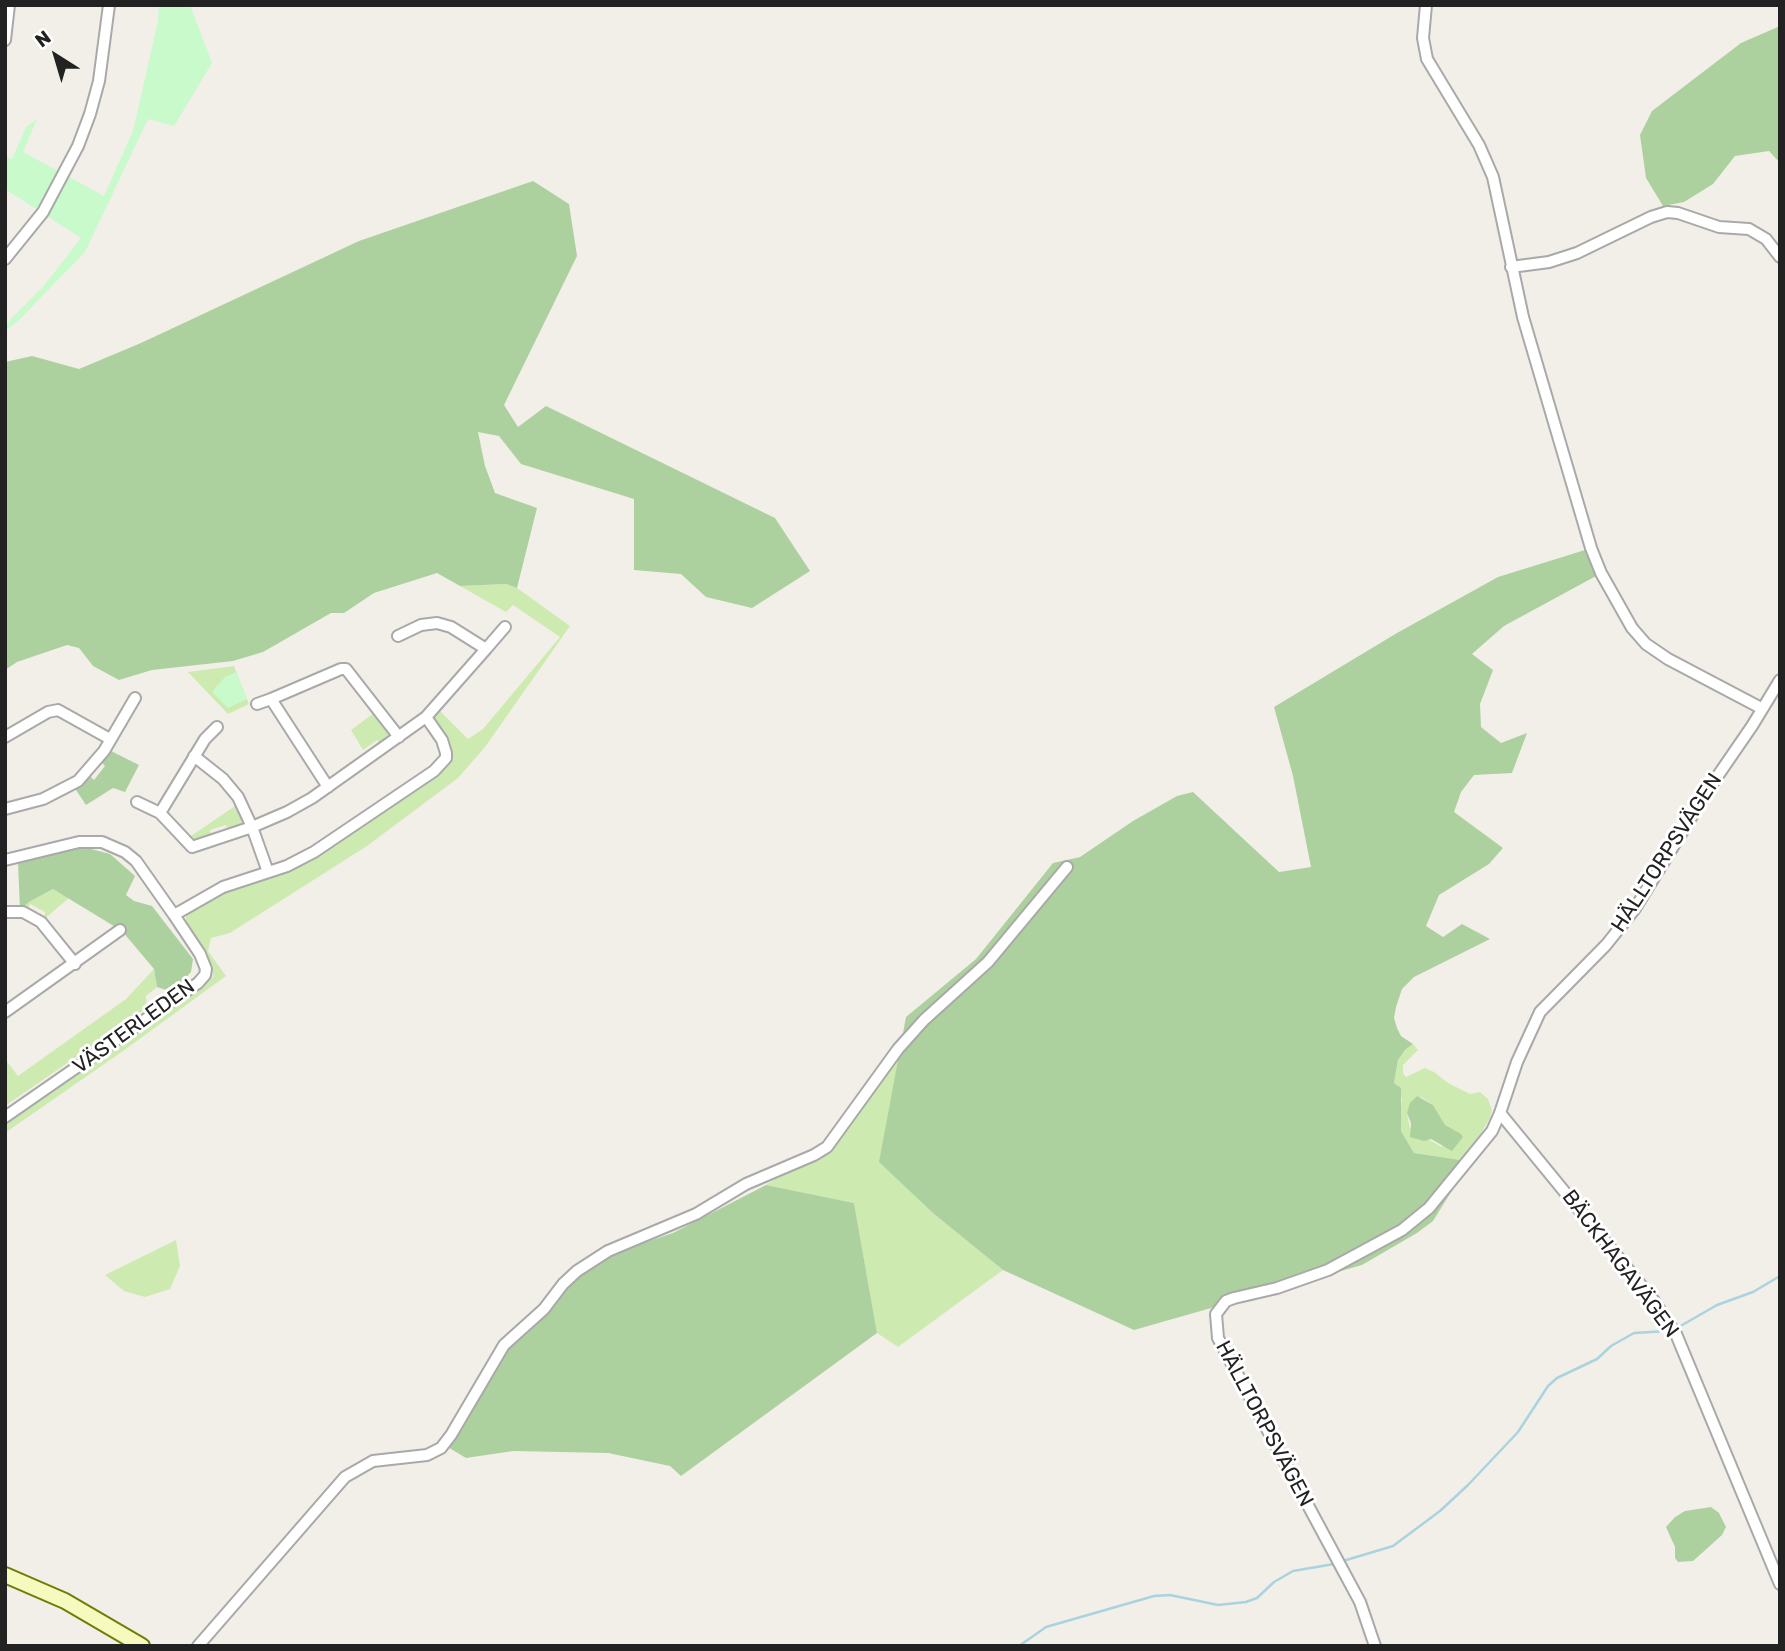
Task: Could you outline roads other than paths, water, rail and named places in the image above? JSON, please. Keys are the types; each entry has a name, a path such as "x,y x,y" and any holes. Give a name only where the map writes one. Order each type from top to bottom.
{"main road":[{"path":"5,1575 65,1601 142,1646"}],"street":[{"path":"5,40 9,5"},
{"path":"5,259 43,212 78,146 99,81 108,5"},
{"path":"1426,5 1423,38 1427,59 1485,155 1493,177 1511,267 1540,375 1591,548 1601,573 1636,634 1653,649 1761,708"},
{"path":"1511,267 1549,262 1577,253 1667,212 1719,227 1749,229 1766,239 1780,257"},
{"path":"398,636 421,625 437,624 451,627 486,649"},
{"path":"137,802 160,813 192,847 287,812 328,787 426,717 505,627"},
{"path":"257,704 346,669 398,737"},
{"name":"HÄLLTORPSVÄGEN","path":"1376,1646 1360,1602 1218,1338 1216,1314 1226,1301 1302,1281 1328,1270 1409,1226 1429,1208 1492,1130 1517,1062 1540,1012 1606,945 1634,910 1780,680"},
{"path":"5,809 43,799 78,781 96,762 135,698"},
{"path":"271,699 328,787"},
{"path":"5,737 48,712 58,710 110,739"},
{"path":"5,860 79,842 102,842 115,846 136,860 174,915 223,887 300,860 441,765 446,758 445,747 426,717"},
{"path":"160,813 205,739 217,727"},
{"path":"194,756 230,787 252,827 268,872"},
{"path":"198,1646 345,1477 373,1461 427,1455 441,1448 452,1435 504,1346 544,1309 577,1271 608,1251 696,1214 746,1184 827,1147 898,1049 924,1020 988,962 1067,867"},
{"path":"5,912 23,912 40,922 75,964"},
{"name":"VÄSTERLEDEN","path":"5,1117 198,983 205,975 205,965 174,915"},
{"path":"5,1012 120,930"},
{"name":"BÄCKHAGAVÄGEN","path":"1500,1113 1654,1301 1676,1334 1780,1584"}],"waterway":[{"path":"1677,1328 1717,1305 1753,1292 1780,1276"},
{"path":"1343,1561 1393,1546 1440,1511 1518,1432 1548,1386 1557,1378 1597,1359 1611,1346 1634,1333 1668,1331"},
{"path":"1019,1646 1046,1627 1154,1596 1170,1595 1218,1605 1246,1602 1257,1598 1274,1582 1293,1571 1334,1564"}]}
